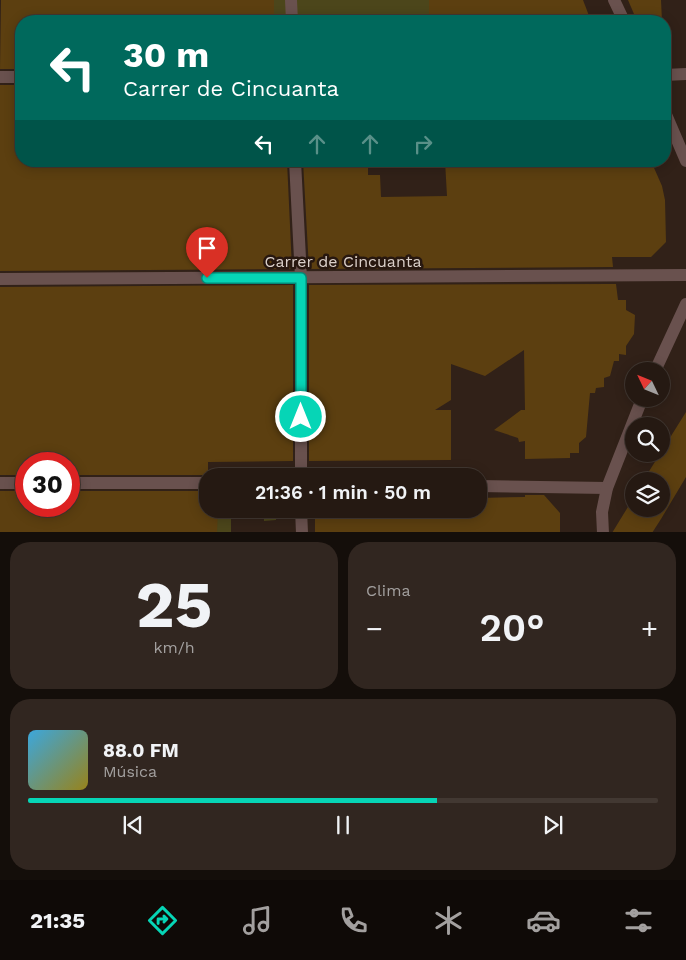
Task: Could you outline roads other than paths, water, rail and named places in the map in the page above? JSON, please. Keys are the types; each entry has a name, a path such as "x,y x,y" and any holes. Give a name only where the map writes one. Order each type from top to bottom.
{"street":[{"path":"291,0 292,15"},
{"path":"614,0 621,15"},
{"path":"671,75 686,74"},
{"path":"0,77 15,77"},
{"path":"671,126 686,161"},
{"path":"296,167 301,278 301,468"},
{"name":"Carrer de Cincuanta","path":"0,280 686,275"},
{"path":"659,362 686,304"},
{"path":"603,532 602,512 607,488 638,408"},
{"path":"0,483 15,483"},
{"path":"80,483 199,483"},
{"path":"487,486 607,488"},
{"path":"301,518 302,532"}]}
